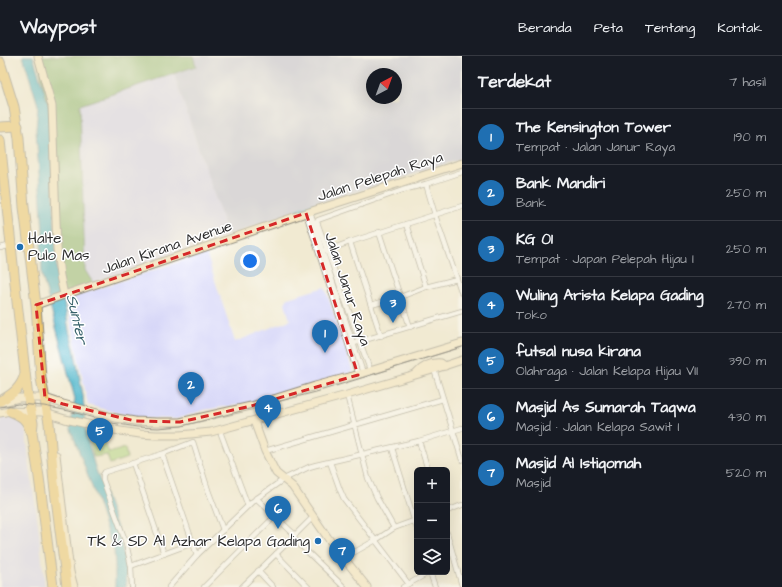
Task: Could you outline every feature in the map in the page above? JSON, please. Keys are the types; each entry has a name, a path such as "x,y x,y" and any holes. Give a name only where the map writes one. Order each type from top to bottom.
{"highway":[{"path":"0,62 18,126 24,208 36,305 41,378 48,414 54,482 68,587"},
{"path":"0,127 18,126"},
{"path":"0,140 4,213 12,246 32,433 39,477 52,587"},
{"path":"0,402 20,386 26,372"},
{"path":"10,411 20,415 28,423 32,433"}],"main road":[{"path":"38,56 52,106 57,248 63,295"},
{"name":"Jalan Pelepah Raya","path":"308,212 462,163"},
{"name":"Jalan Kirana Avenue","path":"36,305 308,212"},
{"path":"0,402 19,398 45,398 116,418 157,422 180,422 251,406 462,343"},
{"path":"430,353 433,366"},
{"path":"0,413 10,411 30,411 127,432 156,435 211,432 415,375 433,366 445,366 462,360"},
{"path":"251,406 265,451 276,473 292,486 364,586"},
{"path":"156,435 154,426 157,422"},
{"path":"51,439 56,458 70,572 74,587"}],"street":[{"name":"Jalan Pelepah Raya","path":"324,251 317,222 319,219 403,190 462,172"},
{"path":"426,184 462,294"},
{"path":"369,367 324,251 462,206"},
{"name":"Jalan Janur Raya","path":"308,212 324,251 360,374"},
{"path":"406,224 426,287"},
{"path":"379,232 410,327"},
{"path":"350,242 381,336"},
{"path":"0,248 12,246"},
{"path":"371,305 400,297 426,287 457,279"},
{"path":"351,344 462,310"},
{"path":"433,366 462,460"},
{"path":"347,395 366,472 373,491 394,528"},
{"path":"265,451 442,399"},
{"path":"168,587 197,555 256,498 284,479 309,468 419,441 462,428"},
{"path":"220,430 248,506"},
{"path":"419,441 427,467"},
{"path":"132,587 126,543 103,480 103,475 106,471 162,454 193,442 208,490 223,530"},
{"path":"392,448 414,514"},
{"path":"162,454 197,555"},
{"path":"330,462 344,498 408,583"},
{"path":"133,463 164,554"},
{"path":"256,498 344,587"},
{"path":"450,510 462,506"},
{"path":"204,587 275,516"},
{"path":"242,587 313,517"},
{"path":"344,558 394,528 414,521"},
{"path":"449,539 462,586"},
{"path":"130,566 193,543"},
{"path":"276,554 308,587"},
{"path":"258,571 273,587"},
{"path":"403,587 424,575"},
{"path":"431,575 435,587"}],"highlighted area":[{"path":"306,213 358,375 251,406 180,422 135,421 63,404 45,398 36,305"}],"shaded area":[{"path":"193,56 462,56 462,159 299,210 228,236 174,74 196,66"},
{"path":"174,74 228,236 93,283 85,270 80,105"},
{"path":"206,253 235,342 290,320 285,303 288,298 325,287 353,372 256,403 204,410 177,419 138,418 88,405 66,299"},
{"path":"18,416 25,426 45,587 0,587 0,417"}],"green space":[{"path":"38,56 193,56 196,66 80,105 85,270 93,283 64,293 62,287 53,140"},
{"path":"101,433 109,453 125,448 127,458 110,464 107,455 94,457 89,438"}],"water":[{"path":"23,56 33,56 50,110 57,273 83,395 86,435 95,467 119,533 127,572 126,587 115,587 114,550 70,427 75,399 42,275 41,245 43,231 36,130 38,105"}],"waterway":[{"path":"300,211 313,207"}],"tram line":[{"path":"0,407 18,404 44,406 69,411 112,423 137,427 158,428 182,426 316,392 462,347"}],"place":[{"name":"Halte Pulo Mas","path":"20,247"},
{"name":"KG 01","path":"393,323"},
{"name":"The Kensington Tower","path":"325,353"},
{"name":"Bank Mandiri","path":"191,405"},
{"name":"Wuling Arista Kelapa Gading","path":"268,428"},
{"name":"futsal nusa kirana","path":"100,451"},
{"name":"Masjid As Sumarah Taqwa","path":"278,529"},
{"name":"TK & SD Al Azhar Kelapa Gading","path":"318,541"},
{"name":"Masjid Al Istiqomah","path":"342,571"}],"water label":[{"name":"Sunter","path":"78,319"}]}
